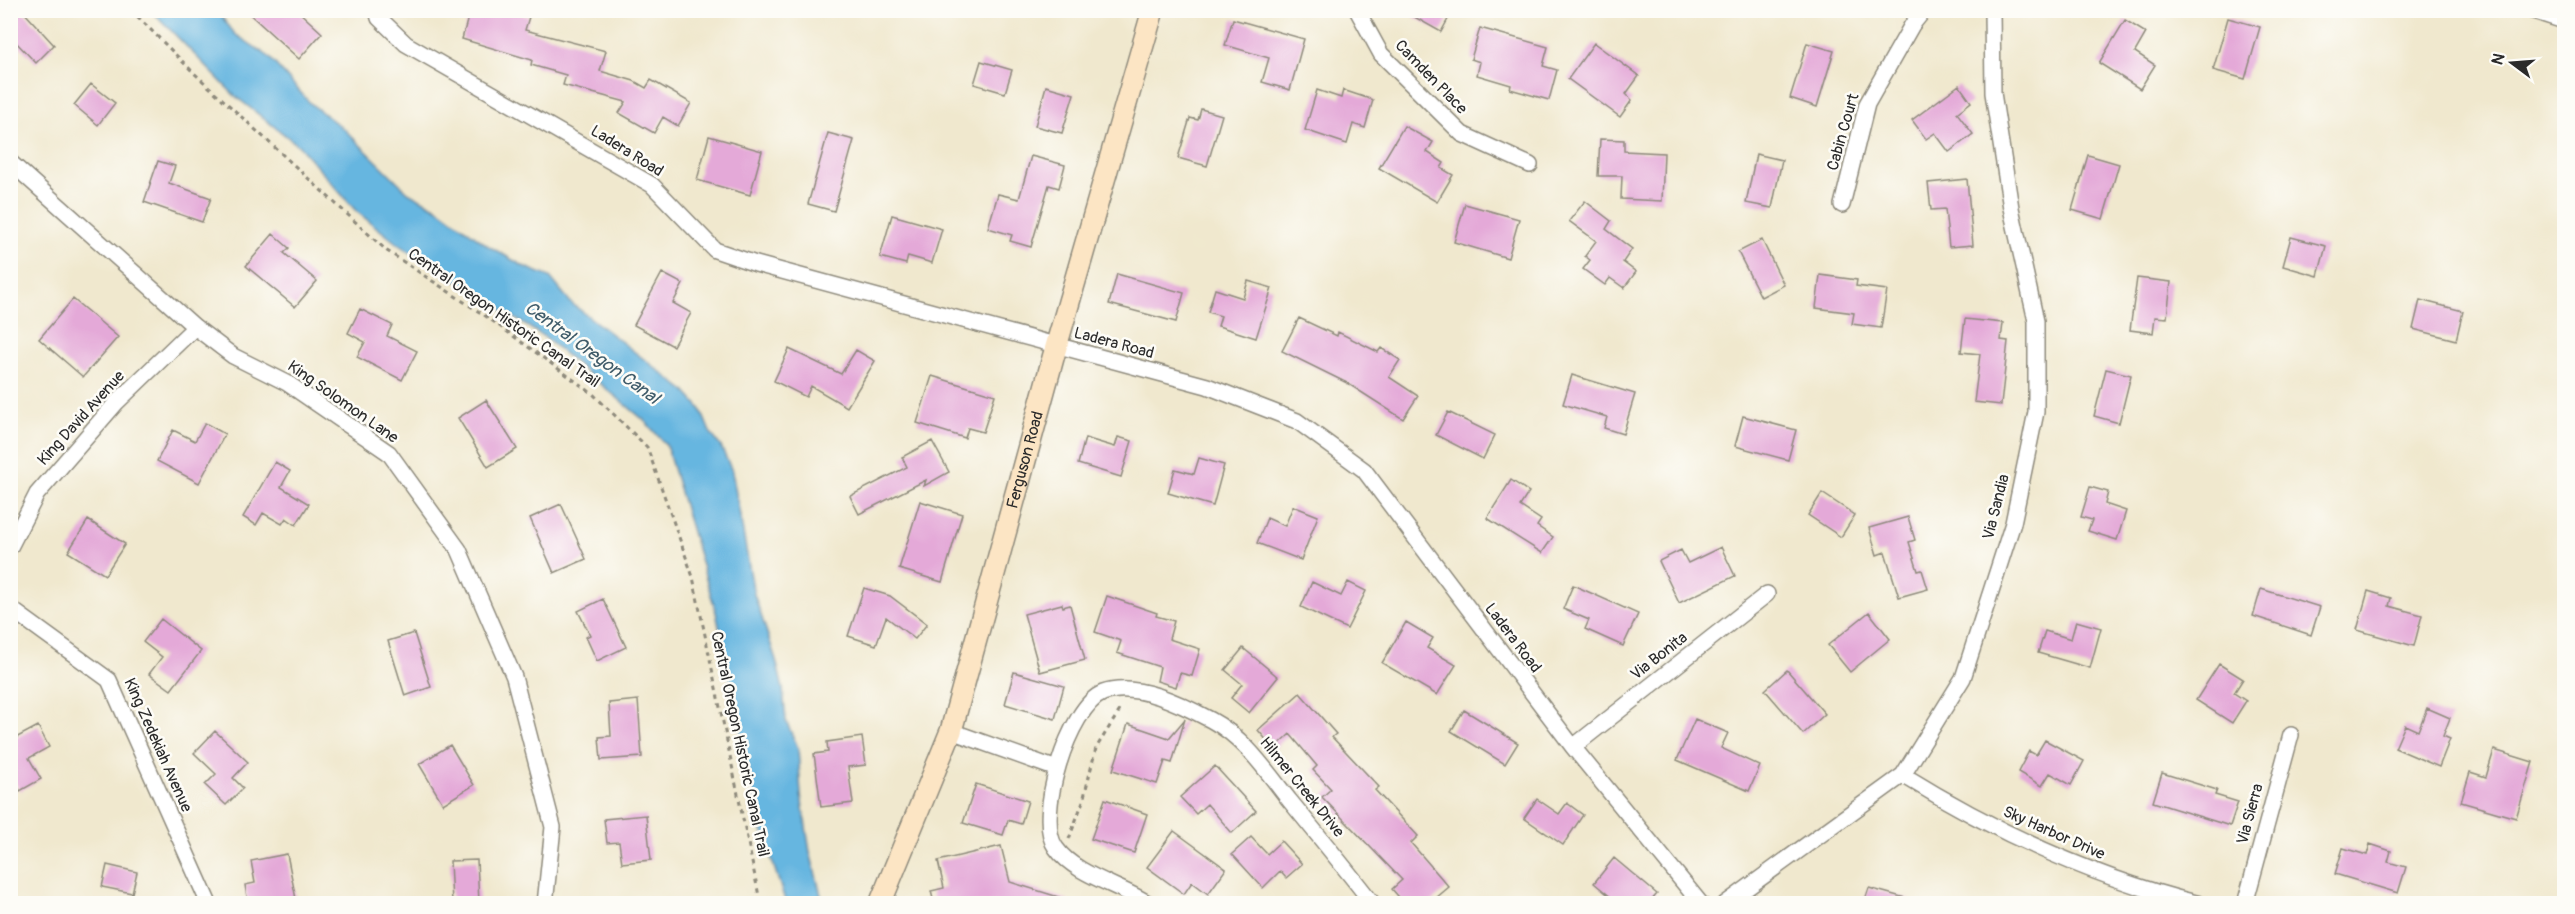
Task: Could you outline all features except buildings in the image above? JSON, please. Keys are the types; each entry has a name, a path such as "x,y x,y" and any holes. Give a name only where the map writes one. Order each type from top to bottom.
{"street":[{"name":"Ladera Road","path":"376,10 379,18 406,44 652,185 715,250 756,264 1056,347 1207,386 1297,422 1364,470 1573,747 1701,903"},
{"name":"Ferguson Road","path":"880,903 951,731 1056,347 1153,10"},
{"name":"Camden Place","path":"1357,10 1382,54 1462,134 1530,165"},
{"name":"Cabin Court","path":"1842,205 1867,104 1912,26 1924,10"},
{"name":"Via Sandia","path":"1725,903 1903,775 1964,678 2013,524 2036,412 2036,321 2011,208 1993,93 1992,10"},
{"path":"2530,10 2565,21"},
{"name":"King Solomon Lane","path":"10,162 195,327 233,356 287,383 388,453 459,550 514,677 553,827 545,903"},
{"name":"King David Avenue","path":"10,547 36,494 116,403 195,327"},
{"name":"Via Bonita","path":"1573,747 1767,594"},
{"name":"King Zedekiah Avenue","path":"10,608 109,681 209,903"},
{"name":"Hilmer Creek Drive","path":"1063,857 1054,846 1048,831 1049,803 1058,769 1080,714 1090,702 1102,694 1134,690 1213,721 1247,748 1374,903"},
{"path":"951,731 1058,769"},
{"name":"Via Sierra","path":"2244,903 2291,735"},
{"name":"Sky Harbor Drive","path":"1903,775 1951,805 2057,857 2148,891 2200,903"},
{"path":"1063,857 1085,873 1126,889 1149,903"}],"path":[{"name":"Central Oregon Historic Canal Trail","path":"131,10 194,74 387,251 487,317 593,394 647,447 693,577 759,896 763,903"},
{"path":"1063,857 1083,801 1096,748 1134,690"}],"water":[{"name":"Central Oregon Canal","path":"152,11 217,11 235,34 268,56 310,103 345,130 408,192 437,208 490,247 525,267 550,277 571,303 684,390 700,408 710,432 721,447 732,471 754,594 776,660 783,689 786,721 798,748 801,795 810,852 823,903 786,903 760,824 716,612 666,445 645,421 543,336 399,245 356,211 299,146 235,96"}]}
